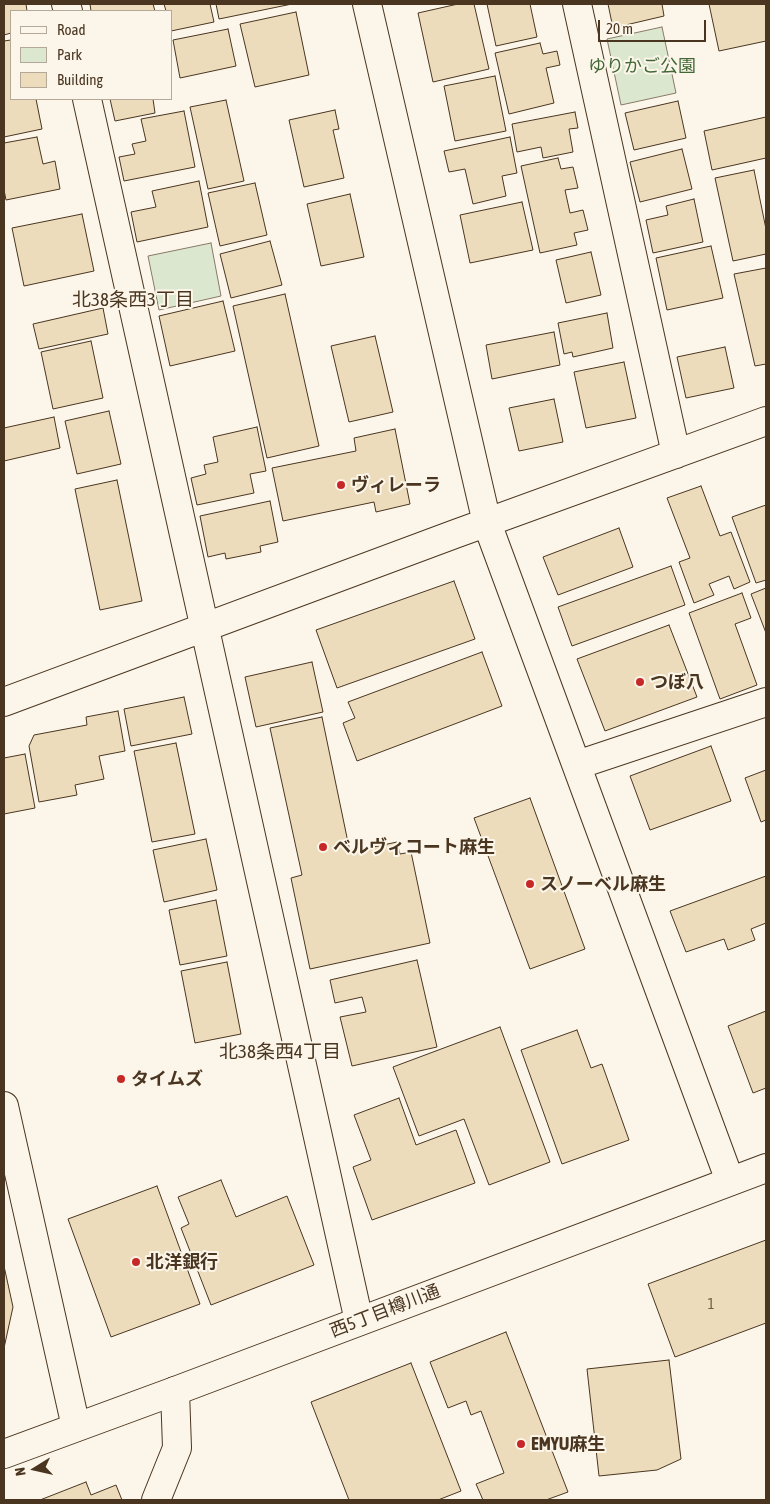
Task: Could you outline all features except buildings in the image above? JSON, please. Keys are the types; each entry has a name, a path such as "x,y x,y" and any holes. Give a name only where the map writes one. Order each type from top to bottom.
{"street":[{"path":"367,4 487,523 730,1181"},
{"path":"577,4 676,454"},
{"path":"87,100 359,1321"},
{"path":"4,702 766,421"},
{"path":"577,765 766,702"},
{"path":"4,1106 76,1427"},
{"name":"西5丁目樽川通","path":"4,1454 766,1168"},
{"path":"156,1500 177,1448 175,1391"}],"green space":[{"name":"ゆりかご公園","path":"662,27 676,93 621,105 607,39"},
{"path":"211,243 221,296 159,310 148,256"}],"place":[{"name":"ヴィレーラ","path":"341,485"},
{"name":"つぼ八","path":"640,682"},
{"name":"ベルヴィコート麻生","path":"323,847"},
{"name":"スノーベル麻生","path":"530,884"},
{"name":"タイムズ","path":"121,1079"},
{"name":"北洋銀行","path":"136,1262"},
{"name":"EMYU麻生","path":"521,1444"}],"district":[{"name":"北38条西3丁目","path":"133,300"},
{"name":"北38条西4丁目","path":"280,1052"}]}
